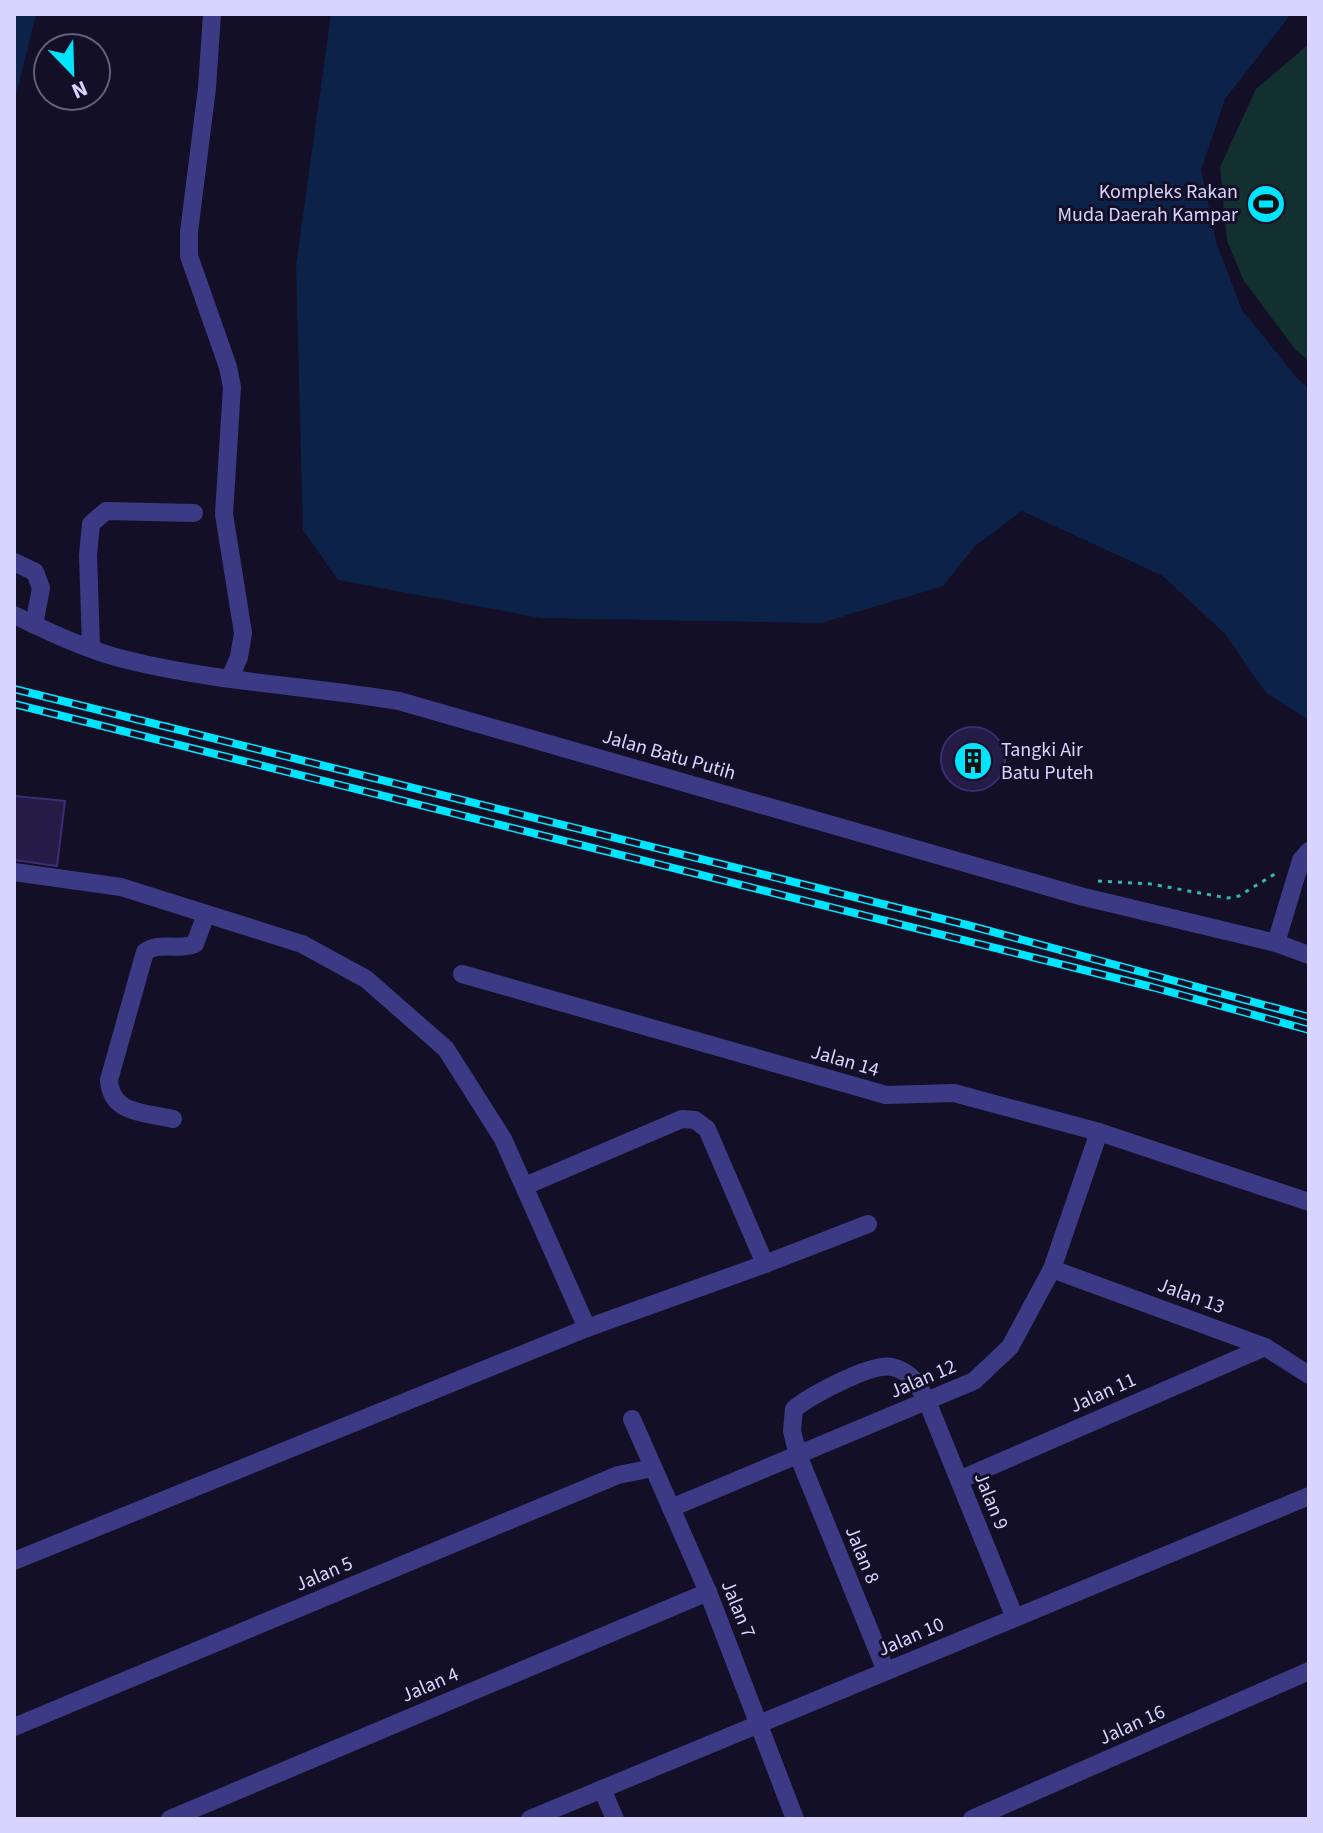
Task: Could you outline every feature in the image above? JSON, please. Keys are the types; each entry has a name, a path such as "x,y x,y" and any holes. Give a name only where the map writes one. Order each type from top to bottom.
{"street":[{"path":"212,14 189,256 228,367 232,387 224,514 243,633 239,657 230,678"},
{"path":"91,647 88,555 91,524 106,511 194,513"},
{"path":"14,562 35,572 41,588 34,625"},
{"name":"Jalan Batu Putih","path":"14,615 123,659 176,671 399,701 1080,896 1276,943 1309,955"},
{"path":"1276,943 1301,860 1309,851"},
{"path":"14,872 121,887 302,944 366,979 446,1049 503,1139 587,1328"},
{"path":"173,1119 124,1108 115,1102 109,1080 145,952 154,946 186,947 195,944 206,914"},
{"name":"Jalan 14","path":"462,974 886,1095 954,1093 1099,1132 1309,1202"},
{"path":"525,1186 682,1119 695,1120 707,1129 765,1264"},
{"name":"Jalan 12","path":"671,1508 974,1381 1010,1347 1052,1269 1099,1132"},
{"path":"14,1561 587,1328 868,1224"},
{"name":"Jalan 13","path":"1052,1269 1265,1347 1309,1375"},
{"name":"Jalan 11","path":"959,1480 1265,1347"},
{"name":"Jalan 9","path":"798,1455 792,1431 794,1409 807,1399 844,1380 882,1366 893,1367 915,1379 927,1401 1015,1618"},
{"name":"Jalan 7","path":"632,1419 708,1592 795,1819"},
{"name":"Jalan 8","path":"798,1455 886,1671"},
{"name":"Jalan 5","path":"14,1727 603,1481 653,1468"},
{"name":"Jalan 10","path":"530,1819 1309,1496"},
{"name":"Jalan 4","path":"170,1819 708,1592"},
{"name":"Jalan 16","path":"972,1819 1309,1671"},
{"path":"602,1789 615,1819"}],"path":[{"path":"1085,878 1151,884 1227,898 1239,896 1286,864"}],"green space":[{"name":"Kompleks Rakan Muda Daerah Kampar","path":"1309,44 1309,361 1295,349 1244,281 1227,241 1220,167 1256,89"}],"water":[{"path":"14,14 36,14 14,103"},
{"path":"331,14 1291,14 1225,99 1201,170 1216,242 1242,310 1297,378 1309,388 1309,720 1266,693 1226,635 1163,576 1022,511 975,546 943,586 821,623 541,618 338,580 303,530 296,266"}],"building":[{"name":"Tangki Air Batu Puteh","path":"967,727 979,727 996,736 1003,747 1003,771 996,782 979,791 967,791 955,786 946,777 941,765 941,753 946,741 955,732"},
{"path":"14,796 65,801 57,866 14,860"}],"railway":[{"path":"14,689 971,926 1309,1017"},
{"path":"14,704 1152,987 1309,1030"}],"place":[{"name":"Kompleks Rakan Muda Daerah Kampar","path":"1266,204"},
{"name":"Tangki Air Batu Puteh","path":"973,761"}]}
